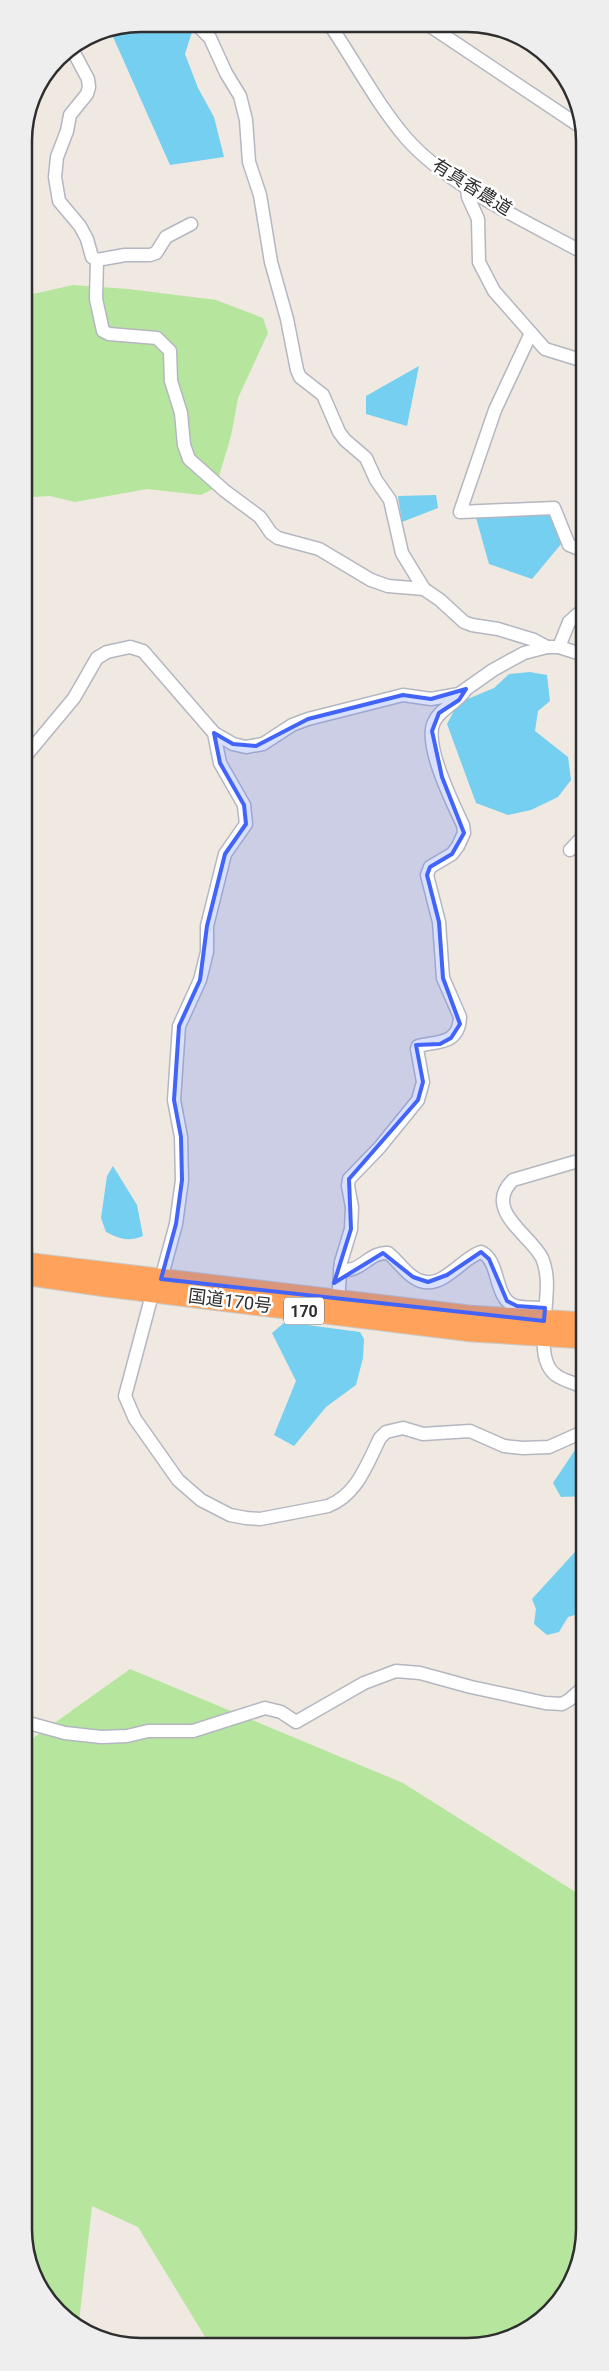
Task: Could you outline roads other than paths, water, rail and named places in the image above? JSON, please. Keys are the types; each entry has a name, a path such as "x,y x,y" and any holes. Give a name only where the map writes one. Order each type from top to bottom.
{"highway":[{"name":"国道170号","path":"32,1263 157,1285 472,1332 545,1322 576,1335"},
{"name":"国道170号","path":"32,1276 338,1300 545,1322 576,1322"}],"street":[{"path":"204,32 210,38 226,74 240,96 246,120 249,162 260,195 271,262 287,319 300,378 323,395 344,440 366,458 376,480 390,500 402,553 424,590"},
{"name":"有真香農道","path":"335,32 392,121 408,140 446,175 576,249"},
{"path":"439,32 575,123"},
{"path":"75,55 88,79 89,87 87,94 70,115 63,145 57,157 55,178 59,201 80,226 88,240 92,257 97,260 125,255 150,256 156,253 166,237 190,224"},
{"path":"467,188 468,197 478,219 479,262 494,291 546,349 576,358"},
{"path":"97,260 96,299 103,331 109,334 157,338 165,344 170,351 170,381 181,413 184,445 189,459 225,492 260,517 271,533 278,538 320,549 371,580 388,586 424,590 440,600 464,622 472,626 498,629 576,653"},
{"path":"531,333 495,410 460,512 554,508 569,545 576,548"},
{"path":"33,748 74,698 97,658 107,652 130,646 143,651 214,733 233,744 256,746 292,725 308,719 403,695 431,700 459,694 493,670 524,653 553,647 576,614"},
{"path":"338,1300 340,1269 351,1229 352,1207 348,1186 349,1179 379,1148 418,1100 423,1082 417,1050 418,1046 440,1044 451,1038 460,1024 460,1017 443,978 439,922 428,875 430,867 452,854 464,833 463,825 442,777 432,732 433,722 439,713 459,700 466,689"},
{"path":"214,733 220,763 244,804 246,824 225,854 207,926 206,952 200,980 179,1026 174,1100 181,1137 182,1180 176,1224 125,1396 135,1419 178,1480 201,1500 230,1515 260,1519 328,1506 338,1502 354,1489 380,1438 386,1432 403,1428 423,1434 470,1431 504,1446 523,1448 549,1447 576,1435"},
{"path":"570,850 576,844"},
{"path":"576,1162 513,1180 507,1186 504,1194 506,1210 512,1224 541,1256 547,1275 543,1351 550,1367 557,1376 576,1385"},
{"path":"340,1269 354,1270 383,1253 395,1258 413,1277 428,1282 447,1276 481,1252 489,1258 507,1301 545,1322"},
{"path":"32,1724 65,1733 101,1737 128,1736 148,1731 193,1731 266,1708 281,1712 296,1722 364,1682 396,1671 420,1673 471,1687 545,1703 562,1704 576,1694"}],"water":[{"path":"141,32 192,32 185,54 198,88 214,117 224,157 170,165 113,36"},
{"path":"419,366 407,426 366,414 366,396"},
{"path":"436,495 438,508 402,522 398,496"},
{"path":"551,510 562,543 532,579 489,564 475,514"},
{"path":"530,672 547,675 550,701 538,711 535,731 568,757 571,780 558,797 531,810 508,815 476,803 447,724 458,703 494,688 509,674"},
{"path":"113,1166 137,1205 143,1236 124,1239 106,1232 101,1218 107,1176"},
{"path":"285,1322 360,1332 364,1339 363,1358 356,1385 326,1407 294,1446 274,1435 296,1381 272,1333"},
{"path":"575,1450 576,1496 561,1497 553,1483"},
{"path":"576,1551 576,1615 568,1617 559,1632 547,1635 534,1624 536,1609 532,1599"}]}
